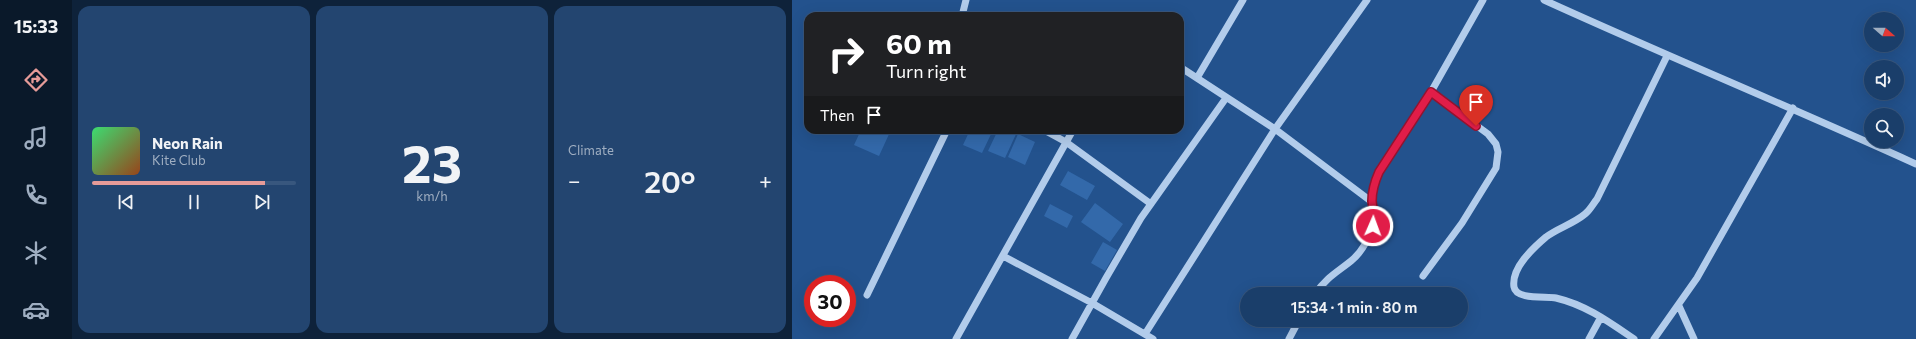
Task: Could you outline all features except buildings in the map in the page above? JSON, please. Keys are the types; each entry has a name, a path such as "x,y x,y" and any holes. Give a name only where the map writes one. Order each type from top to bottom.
{"street":[{"path":"963,12 966,0"},
{"path":"1197,78 1243,0"},
{"path":"1145,334 1275,130 1367,0"},
{"path":"1320,287 1323,282 1352,260 1364,245 1373,226 1376,214 1372,202 1374,185 1379,172 1431,92 1484,0"},
{"path":"1544,0 1667,56 1793,108 1916,164"},
{"path":"1634,339 1586,308 1563,300 1522,295 1517,292 1514,287 1521,262 1547,237 1587,212 1596,200 1667,56"},
{"path":"1184,70 1275,130 1372,202"},
{"path":"1423,276 1466,217 1496,168 1498,152 1496,144 1488,134 1431,92"},
{"path":"1072,339 1151,204 1226,98"},
{"path":"1654,339 1679,306 1697,278 1793,108"},
{"path":"867,295 945,134"},
{"path":"1051,134 1066,142 1151,204"},
{"path":"956,339 1071,134"},
{"path":"1003,256 1092,303 1153,339"},
{"path":"1679,306 1694,339"},
{"path":"1589,339 1601,317"},
{"path":"1288,339 1295,327"}],"route":[{"path":"1373,226 1376,214 1372,202 1374,185 1379,172 1431,92 1476,126"}]}
